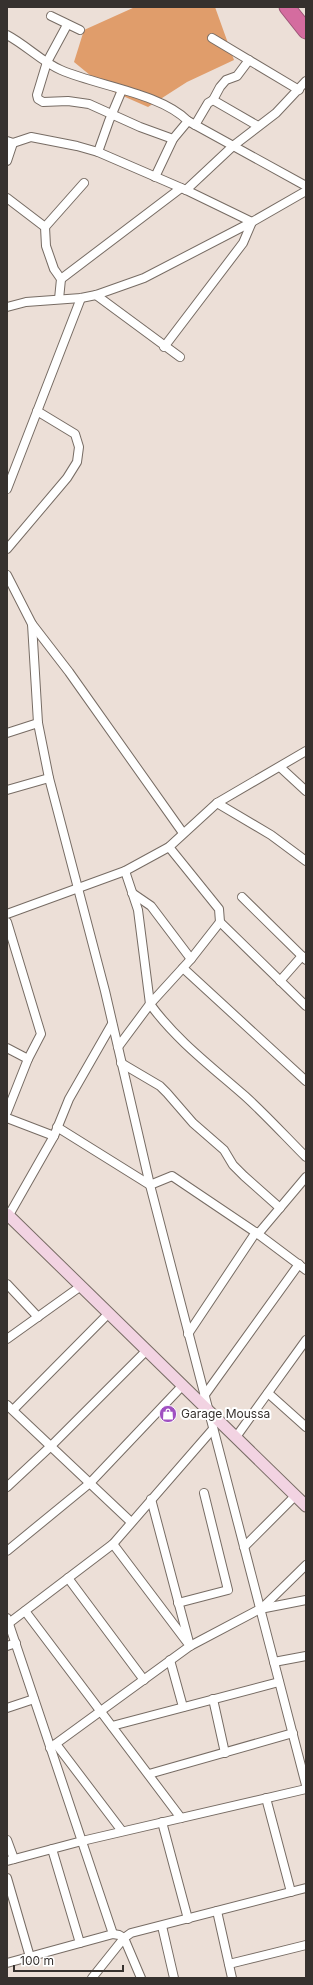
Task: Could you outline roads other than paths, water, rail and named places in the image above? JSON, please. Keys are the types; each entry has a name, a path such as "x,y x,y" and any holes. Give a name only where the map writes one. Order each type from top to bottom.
{"highway":[{"path":"287,7 306,31"}],"street":[{"path":"51,16 80,30"},
{"path":"67,25 47,62 37,95 38,99 43,102 68,101 89,104 173,139"},
{"path":"7,34 61,70 142,95 181,114 191,123 306,186"},
{"path":"212,38 299,90"},
{"path":"156,177 173,139 191,123 208,103 213,100 220,86 226,80 237,76 249,60"},
{"path":"61,279 184,189 232,146 276,113 306,81"},
{"path":"98,152 111,114 122,90"},
{"path":"213,100 258,126"},
{"path":"7,161 10,142 30,138 77,146 98,152 184,189 252,222"},
{"path":"59,299 61,279 54,269 46,246 45,227 84,183"},
{"path":"7,307 26,302 81,298 96,295 144,278 252,222 306,191"},
{"path":"7,198 45,227"},
{"path":"164,347 243,243 252,222"},
{"path":"96,295 164,347 180,357"},
{"path":"7,489 81,298"},
{"path":"7,549 67,478 77,462 79,446 75,434 37,411"},
{"path":"7,575 32,624 69,672 183,833"},
{"path":"7,1840 10,1860 122,1831 266,1798 306,1784 213,1429 210,1412 204,1396 188,1334 150,1185 79,889 49,778 38,723 32,624"},
{"path":"7,733 38,723"},
{"path":"7,914 125,871 169,847 217,803 306,751"},
{"path":"280,767 306,791"},
{"path":"7,790 49,778"},
{"path":"217,803 270,835 306,861"},
{"path":"169,847 219,909 220,922 306,1006"},
{"path":"125,871 138,910 150,1004 159,1016 206,1064 246,1097 306,1157"},
{"path":"132,893 151,906 192,959"},
{"path":"242,897 304,958 280,981"},
{"path":"7,922 9,938 41,1034 28,1059 7,1112"},
{"path":"118,1047 150,1004 192,959 220,922"},
{"path":"183,968 306,1081"},
{"path":"112,1024 69,1100 54,1136 8,1214 306,1506"},
{"path":"7,1048 28,1059"},
{"path":"121,1063 160,1086 193,1123 224,1150 233,1165 280,1208"},
{"path":"7,1118 54,1136"},
{"path":"57,1127 150,1185"},
{"path":"150,1185 172,1176 257,1233 306,1270"},
{"path":"188,1334 257,1233 306,1177"},
{"path":"204,1396 299,1264"},
{"path":"8,1286 38,1317"},
{"path":"7,1339 81,1286"},
{"path":"108,1313 10,1407 131,1522"},
{"path":"236,1437 268,1393 303,1350 306,1340"},
{"path":"7,1487 51,1446 147,1350"},
{"path":"7,1551 90,1483 183,1386"},
{"path":"268,1393 306,1427"},
{"path":"113,1934 82,1841 53,1746 34,1699 8,1620 25,1611 113,1544 213,1429"},
{"path":"178,1603 228,1590 204,1492"},
{"path":"244,1547 296,1495"},
{"path":"151,1500 190,1646"},
{"path":"113,1544 190,1646"},
{"path":"53,1746 190,1646 260,1609 306,1565"},
{"path":"68,1578 144,1680"},
{"path":"260,1609 306,1600"},
{"path":"25,1611 181,1818"},
{"path":"7,1646 16,1643"},
{"path":"274,1662 306,1656"},
{"path":"170,1660 183,1707"},
{"path":"112,1726 279,1682"},
{"path":"7,1708 34,1699"},
{"path":"213,1699 225,1753"},
{"path":"148,1774 293,1733"},
{"path":"53,1746 122,1831"},
{"path":"266,1798 291,1892"},
{"path":"162,1822 188,1919"},
{"path":"52,1849 80,1943"},
{"path":"7,1878 30,1957"},
{"path":"92,1978 124,1938 131,1933 306,1888"},
{"path":"216,1911 232,1978"},
{"path":"162,1926 174,1978"},
{"path":"7,1963 113,1934 124,1938 141,1978"},
{"path":"229,1964 306,1945"}],"place":[{"name":"Garage Moussa","path":"168,1414"}]}
